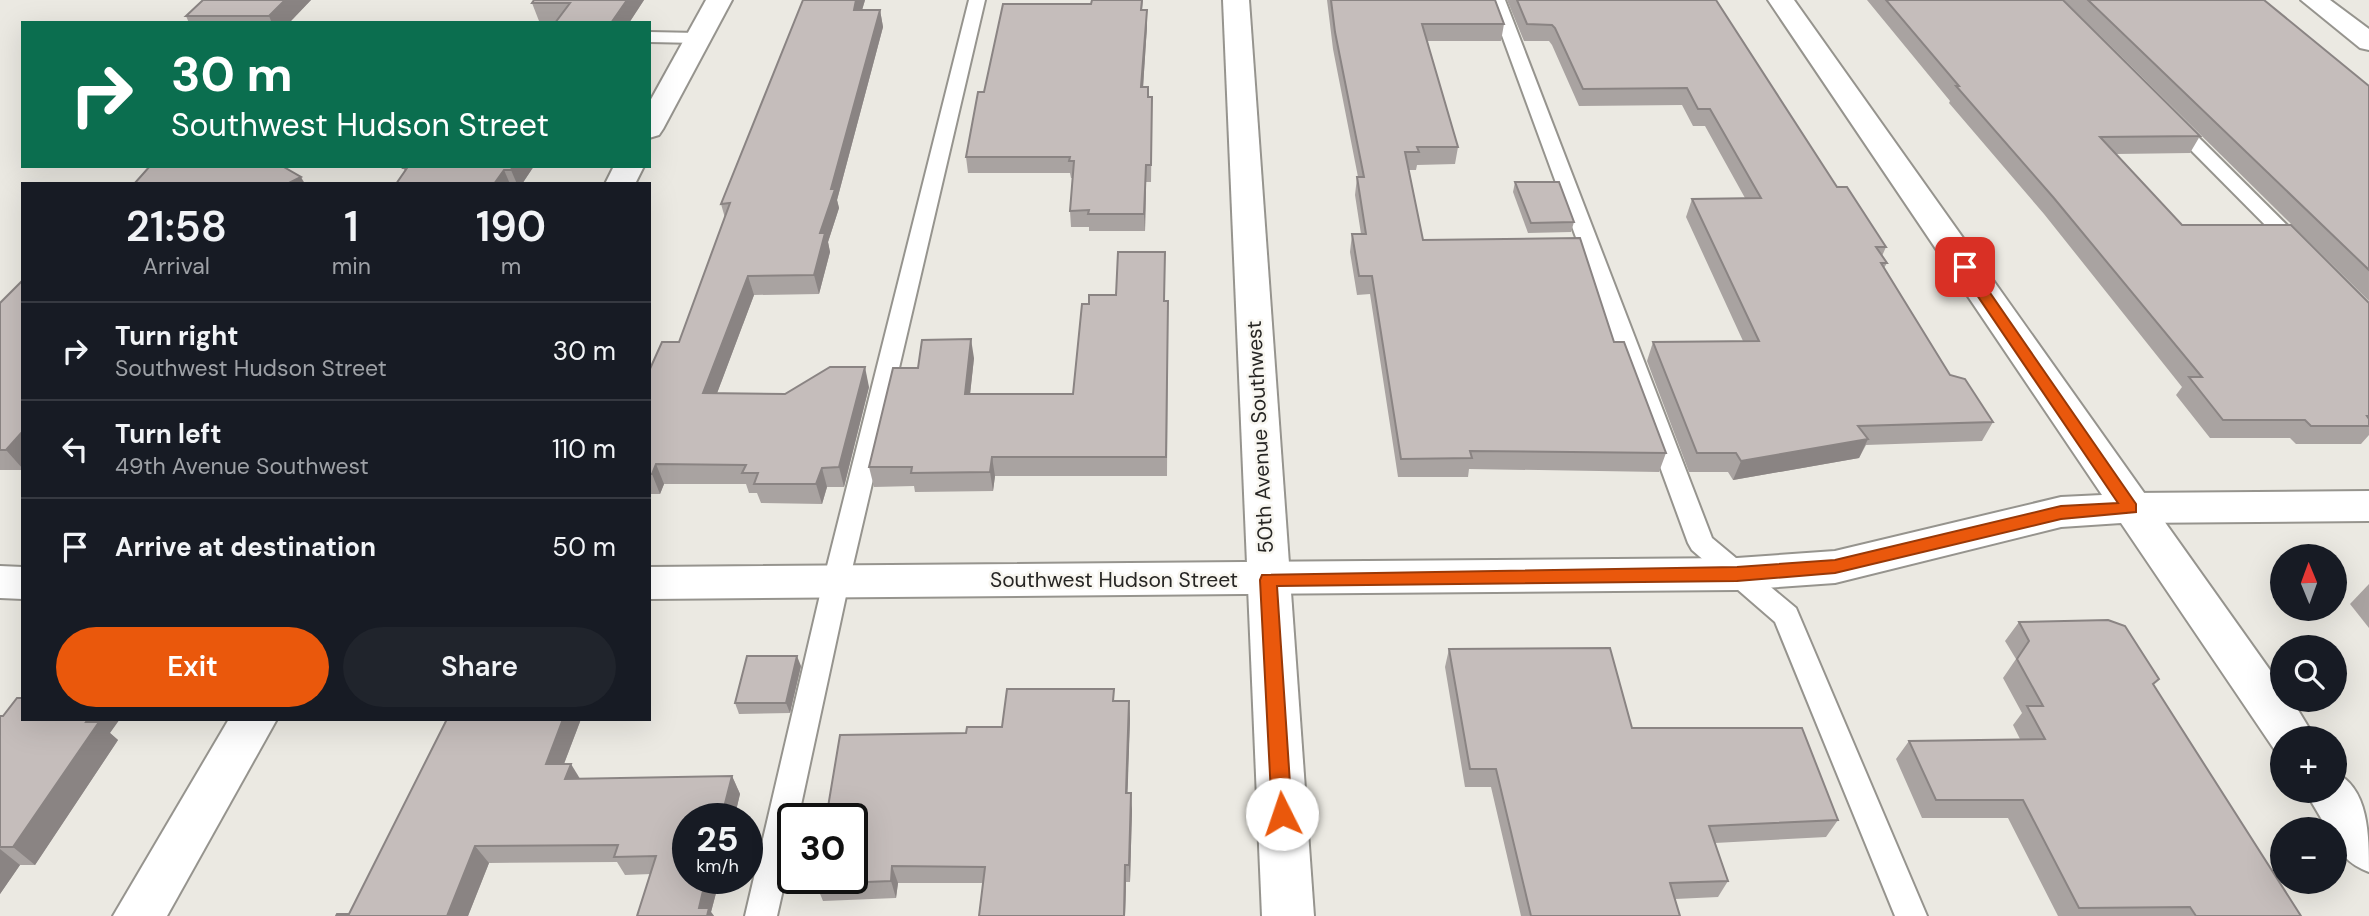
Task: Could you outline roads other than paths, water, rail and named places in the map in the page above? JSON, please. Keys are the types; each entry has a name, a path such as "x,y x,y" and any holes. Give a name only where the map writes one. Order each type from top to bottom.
{"street":[{"path":"651,125 719,0"},
{"name":"50th Avenue Southwest","path":"1236,0 1288,916"},
{"path":"1782,0 2130,508 2284,726"},
{"path":"2314,0 2369,42"},
{"name":"Southwest Hudson Street","path":"651,583 1268,580 1737,574 1835,567 2061,512 2130,508 2369,506"},
{"path":"0,583 21,583"},
{"path":"139,916 253,721"},
{"path":"2337,803 2369,849"}],"lane":[{"path":"761,916 836,582 977,0"},
{"path":"1497,0 1701,543 1786,616 1911,916"},
{"path":"651,37 698,38"},
{"path":"2157,106 2311,260"}]}
